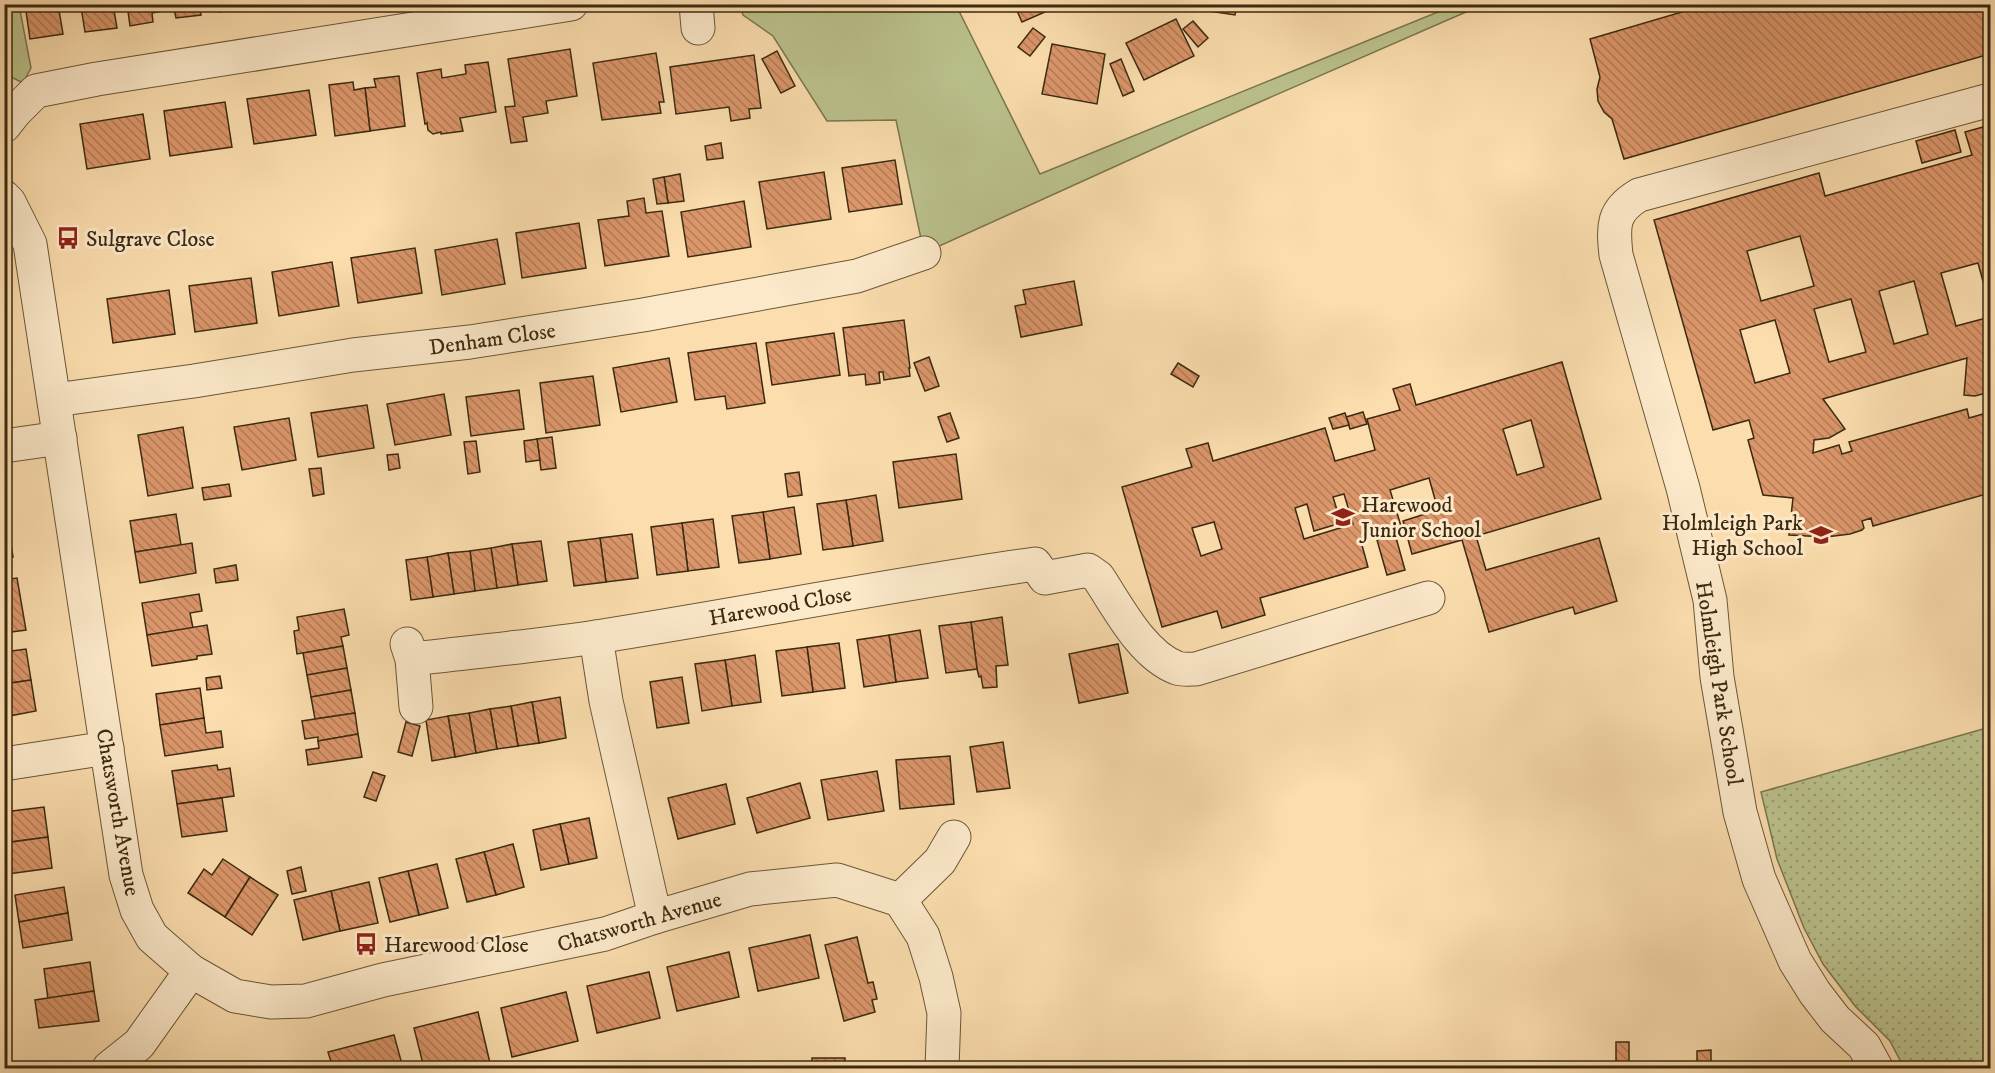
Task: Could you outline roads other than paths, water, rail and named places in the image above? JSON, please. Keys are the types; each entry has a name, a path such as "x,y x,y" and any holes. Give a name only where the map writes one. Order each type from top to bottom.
{"street":[{"path":"4,126 36,91 97,79 571,4"},
{"name":"Holmleigh Park School","path":"1876,1068 1864,1046 1836,1019 1815,993 1795,961 1759,879 1740,812 1717,677 1710,600 1683,488 1616,255 1613,229 1619,214 1628,202 1639,195 1990,100"},
{"name":"Chatsworth Avenue","path":"4,197 9,202 30,244 126,875 137,910 152,937 191,971 235,996 272,1002 306,1001 382,980 605,934 750,890 837,879 900,900"},
{"name":"Denham Close","path":"55,400 194,381 353,355 470,342 643,315 857,276 924,254"},
{"path":"4,446 60,438"},
{"name":"Harewood Close","path":"416,706 409,652 596,637 726,614 811,602 962,562 1035,564 1045,578 1088,570 1098,577 1143,645 1179,669 1196,669 1428,598"},
{"path":"596,637 606,701 655,917"},
{"path":"4,764 107,748"},
{"path":"942,1068 944,1013 936,977 923,936 900,900 940,861 954,837"},
{"path":"109,1068 140,1044 191,971"}],"place":[{"name":"Sulgrave Close","path":"68,238"},
{"name":"Harewood Junior School","path":"1343,517"},
{"name":"Holmleigh Park High School","path":"1821,535"},
{"name":"Harewood Close","path":"366,944"}]}
